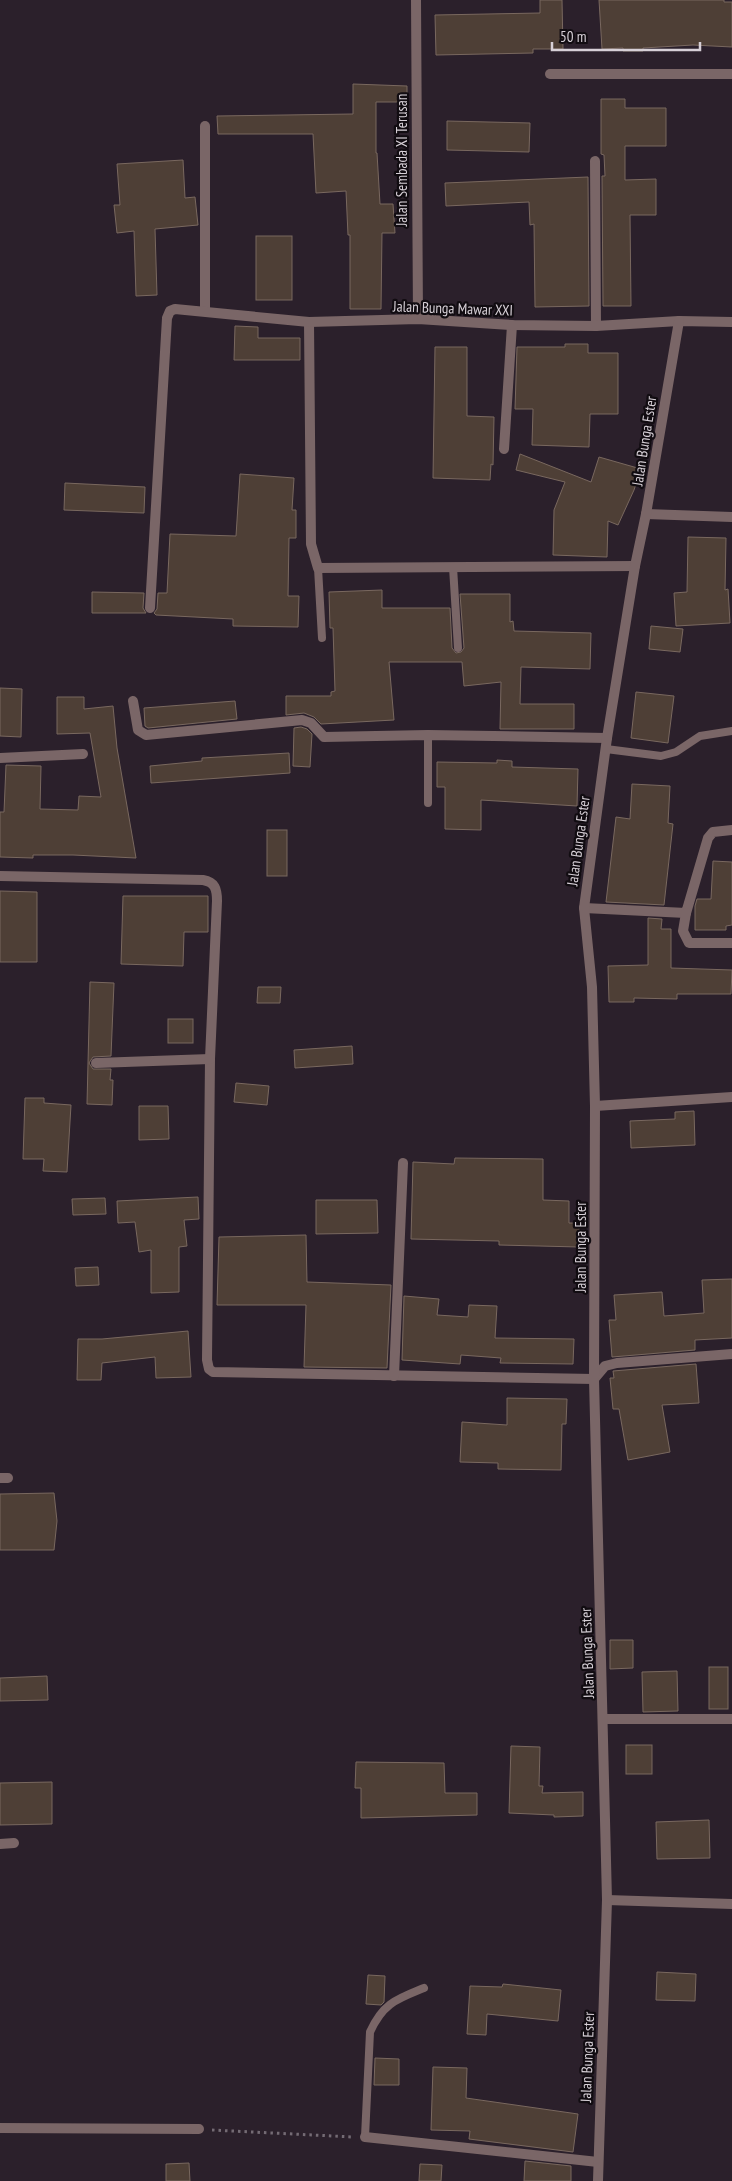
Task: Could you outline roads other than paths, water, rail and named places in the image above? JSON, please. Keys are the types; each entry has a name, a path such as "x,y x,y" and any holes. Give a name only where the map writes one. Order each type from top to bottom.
{"street":[{"name":"Jalan Sembada XI Terusan","path":"416,0 418,320"},
{"path":"550,74 732,74"},
{"path":"204,311 205,126"},
{"path":"595,161 596,326"},
{"name":"Jalan Bunga Mawar XXI","path":"150,608 167,318 170,311 174,309 309,322 418,320 512,325 596,326 679,322 732,322"},
{"path":"309,322 311,544 318,568 635,566"},
{"name":"Jalan Bunga Ester","path":"598,2181 607,1900 604,1719 594,1379 595,1106 592,987 584,908 607,743 635,566 646,514 679,322"},
{"path":"504,449 512,325"},
{"path":"646,514 732,517"},
{"path":"133,701 138,730 146,735 302,720 311,723 324,737 428,735 607,743"},
{"path":"0,758 83,754"},
{"path":"732,830 713,832 708,838 686,913 683,931 689,943 732,943"},
{"path":"0,876 202,880 213,884 217,893 210,1059 209,1368 218,1373 594,1379 605,1366 618,1363 732,1354"},
{"path":"584,908 686,913"},
{"path":"96,1063 210,1059"},
{"path":"595,1106 732,1097"},
{"path":"394,1376 403,1163"},
{"path":"604,1719 732,1719"},
{"path":"0,1844 14,1843"},
{"path":"607,1900 732,1904"},
{"path":"0,2128 199,2129"},
{"path":"364,2137 598,2162"}],"lane":[{"path":"453,567 458,648"},
{"path":"318,568 322,638"},
{"path":"607,743 661,756 676,752 700,736 732,730"},
{"path":"428,735 428,803"},
{"path":"364,2137 370,2032 376,2018 394,2000 424,1988"}]}
